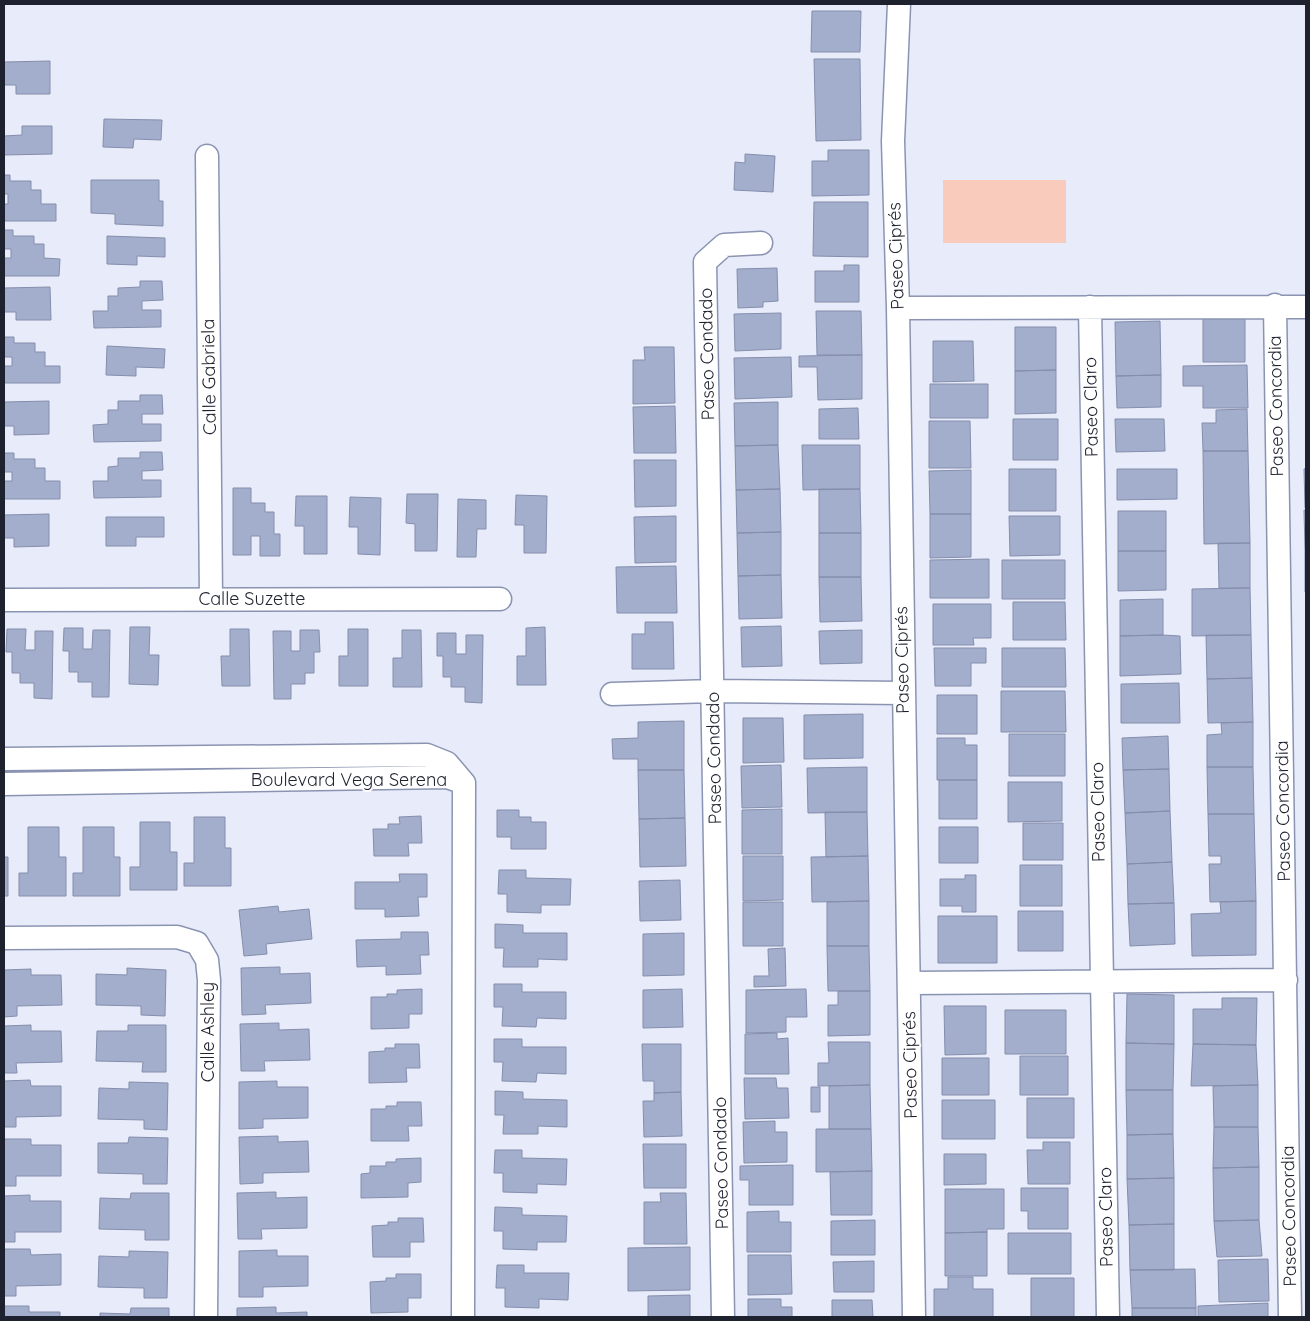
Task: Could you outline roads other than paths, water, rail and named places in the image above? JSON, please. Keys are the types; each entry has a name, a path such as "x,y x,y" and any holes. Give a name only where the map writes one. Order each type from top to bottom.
{"street":[{"name":"Paseo Ciprés","path":"899,4 893,140 898,308 914,1317"},
{"name":"Calle Gabriela","path":"207,156 211,599"},
{"name":"Paseo Condado","path":"723,1317 705,262 724,245 761,242"},
{"path":"898,308 1275,305 1306,307"},
{"name":"Paseo Concordia","path":"1275,305 1290,1317"},
{"name":"Paseo Claro","path":"1090,306 1108,1317"},
{"name":"Calle Suzette","path":"4,600 500,599"},
{"path":"612,694 713,691 903,693"},
{"name":"Boulevard Vega Serena","path":"4,759 427,755 447,763 464,783"},
{"name":"Boulevard Vega Serena","path":"4,784 447,777 464,783"},
{"path":"463,1317 464,783"},
{"name":"Calle Ashley","path":"4,938 177,938 197,943 207,960 209,980 206,1317"},
{"path":"909,983 1286,980"}]}
